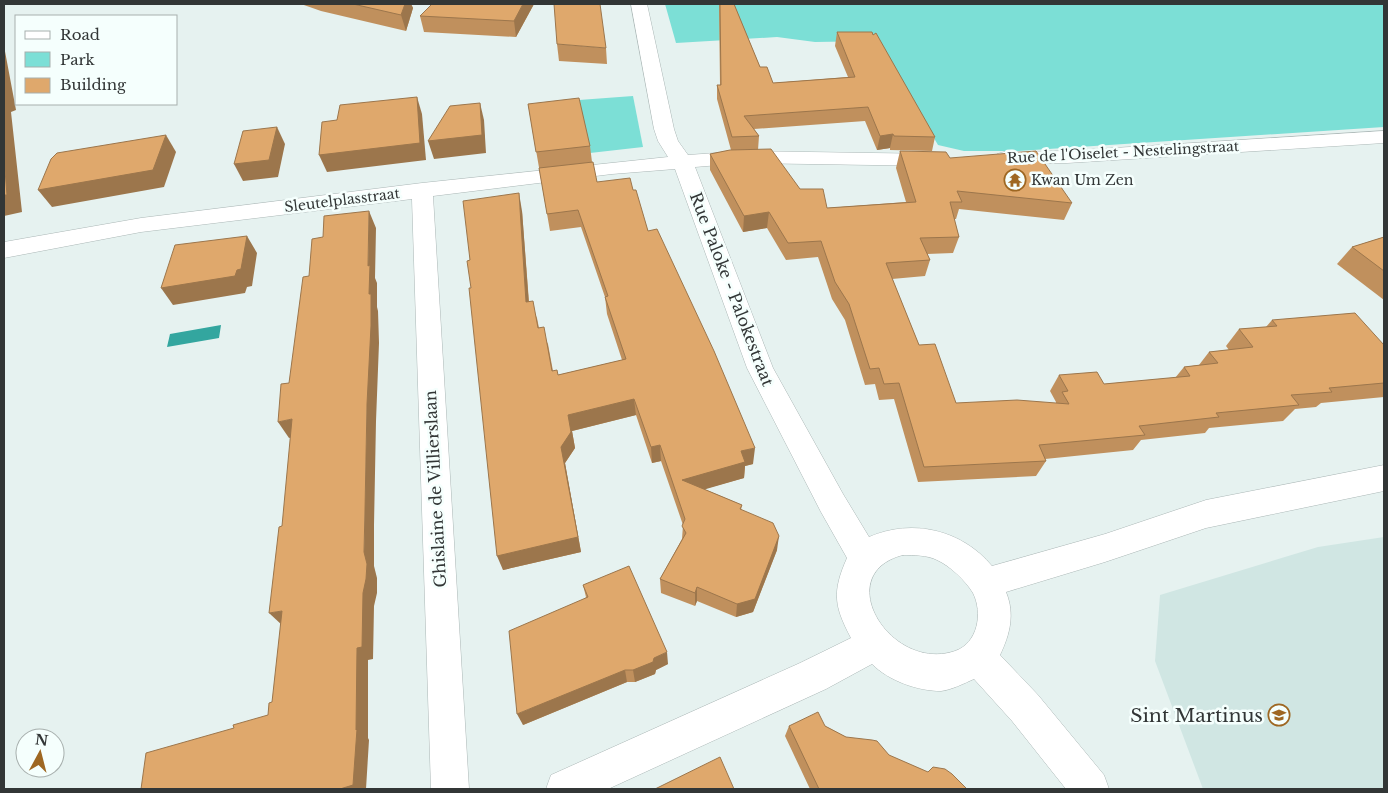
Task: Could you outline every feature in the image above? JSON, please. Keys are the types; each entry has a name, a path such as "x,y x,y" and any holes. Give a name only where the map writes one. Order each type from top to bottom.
{"street":[{"name":"Rue Paloke - Palokestraat","path":"639,4 664,129 668,141 682,162 708,226 760,368 832,503 865,559"},
{"name":"Rue de l'Oiselet - Nestelingstraat","path":"983,159 1067,157 1384,136"},
{"path":"682,162 744,157 955,160"},
{"name":"Sleutelplasstraat","path":"4,250 141,224 422,190 682,162"},
{"name":"Ghislaine de Villierslaan","path":"422,190 450,789"},
{"path":"986,585 1016,573 1105,548 1206,514 1384,478"},
{"path":"903,541 927,542 950,550 971,565 986,585 995,611 993,637 979,658 962,668 940,673 916,670 894,660 874,645 859,624 852,600 855,578 865,559 882,547 903,541"},
{"path":"565,789 804,680 874,645"},
{"path":"979,658 1026,708 1090,789"}],"shaded area":[{"path":"221,325 219,338 167,347 170,334"},
{"name":"Sint Martinus","path":"1384,537 1384,789 1203,789 1155,661 1160,595 1318,547"}],"green space":[{"path":"665,4 1384,4 1384,127 1018,151 964,151 938,145 877,41 815,42 777,37 676,43"},
{"path":"633,96 643,147 590,153 579,100"}],"building":[{"path":"353,4 405,4 401,15"},
{"path":"432,4 523,4 514,21 420,16"},
{"path":"554,4 600,4 606,48 557,44"},
{"path":"720,4 734,4 760,67 767,67 773,83 855,77 837,32 872,32 873,35 876,33 935,137 894,136 893,134 880,136 868,107 744,116 759,136 732,137 717,85 721,85"},
{"path":"417,97 420,143 319,155 322,122 337,120 340,105"},
{"path":"579,98 590,146 536,152 528,104"},
{"path":"480,103 482,135 428,141 450,106"},
{"path":"277,127 269,160 234,164 243,131"},
{"path":"166,135 153,170 38,190 51,159 57,153"},
{"path":"771,149 800,189 823,189 827,208 916,202 900,151 946,152 950,158 1036,151 1072,203 957,191 962,202 950,202 959,237 920,238 930,260 886,263 919,345 935,344 956,403 1017,400 1069,404 1062,392 1068,391 1059,375 1097,372 1104,384 1190,376 1184,367 1218,363 1209,352 1253,347 1239,329 1277,326 1272,320 1355,313 1384,345 1384,383 1329,388 1332,392 1291,395 1299,405 1216,413 1219,417 1139,426 1145,435 1039,445 1046,461 924,467 899,383 884,384 879,368 870,369 849,304 835,282 821,241 788,243 769,212 744,216 710,154 730,150"},
{"path":"4,158 7,195 4,195"},
{"path":"593,162 597,182 630,178 633,190 636,190 648,231 657,229 714,351 755,448 741,451 745,462 682,480 742,505 740,509 773,523 779,536 755,599 737,604 697,587 695,593 660,579 686,533 682,526 685,519 660,445 651,447 634,399 568,415 571,432 561,447 578,537 497,556 469,288 471,288 467,261 470,260 463,201 519,193 526,302 533,301 538,328 544,327 552,371 557,370 558,375 626,359 605,297 608,296 578,210 547,214 539,168"},
{"path":"369,211 368,266 370,265 371,326 367,404 364,552 367,564 363,593 362,647 357,648 357,729 353,785 340,789 141,789 146,753 234,728 233,725 268,715 269,703 272,702 282,611 269,613 279,527 282,526 292,419 278,422 281,384 289,383 303,277 309,276 312,239 323,237 324,216"},
{"path":"247,236 241,269 237,270 235,276 161,288 175,245"},
{"path":"1384,237 1384,271 1352,247"},
{"path":"629,566 667,652 654,658 653,662 633,670 625,670 517,714 509,631 588,597 583,585"},
{"path":"818,712 825,726 846,737 877,741 889,755 928,772 933,767 945,769 967,789 819,789 789,726"},
{"path":"720,757 734,789 655,789"}],"place":[{"name":"Kwan Um Zen","path":"1015,180"},
{"name":"Sint Martinus","path":"1279,715"}]}
